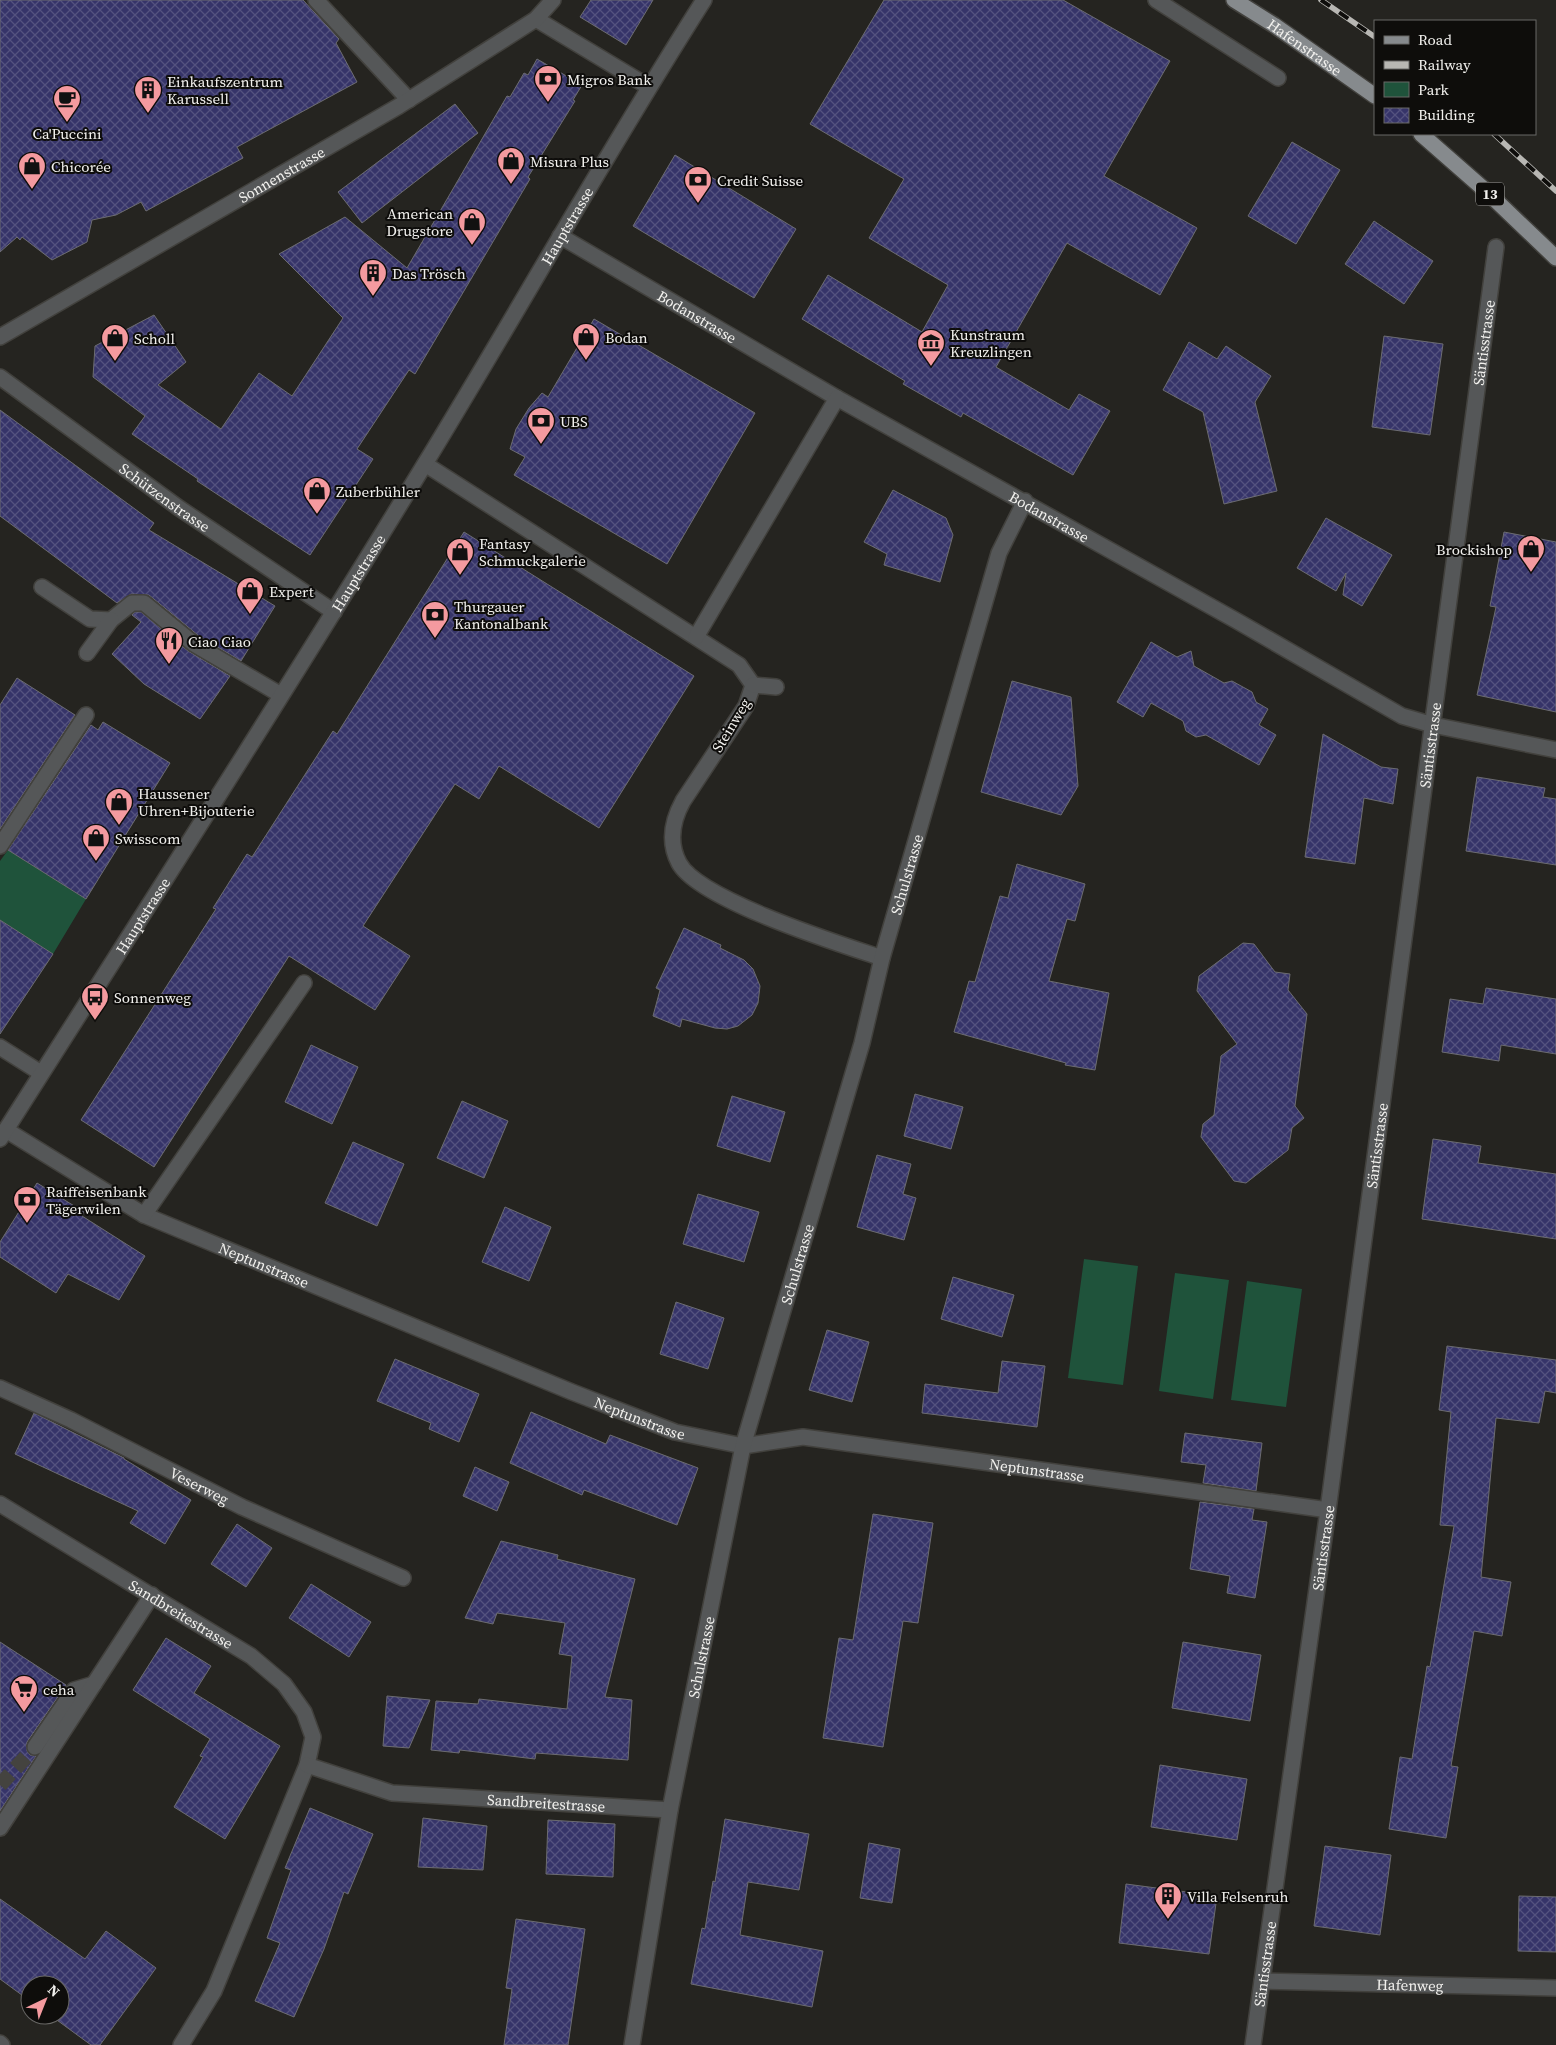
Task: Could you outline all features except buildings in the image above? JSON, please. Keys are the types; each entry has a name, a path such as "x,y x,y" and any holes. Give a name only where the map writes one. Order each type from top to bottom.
{"main road":[{"name":"Hafenstrasse","path":"1234,0 1274,25 1374,95"},
{"name":"13","path":"1422,135 1486,190 1556,258"}],"street":[{"path":"316,0 409,100"},
{"name":"Sonnenstrasse","path":"0,337 409,100 536,19 553,0"},
{"name":"Hauptstrasse","path":"3,1134 334,612 425,464 649,87 704,0"},
{"path":"1156,0 1278,78"},
{"path":"536,19 649,87"},
{"name":"Bodanstrasse","path":"560,236 838,398 1025,501 1402,716 1433,725 1556,750"},
{"name":"Säntisstrasse","path":"1254,2045 1328,1510 1496,247"},
{"name":"Schützenstrasse","path":"0,377 179,508 334,612"},
{"path":"696,637 838,398"},
{"name":"Steinweg","path":"425,464 739,665 753,685 746,706 682,801 674,817 672,834 675,853 680,864 690,876 728,898 796,930 882,958"},
{"name":"Schulstrasse","path":"632,2045 670,1810 743,1446 862,1043 882,958 999,553 1025,501"},
{"path":"42,587 90,619 111,620"},
{"path":"88,653 111,620 132,603 144,603 194,644 281,695"},
{"path":"753,685 776,687"},
{"path":"0,846 86,715"},
{"path":"144,1215 304,983"},
{"path":"0,1047 41,1073"},
{"name":"Neptunstrasse","path":"3,1134 144,1215 572,1392 674,1432 743,1446 802,1437 1328,1510"},
{"name":"Veserweg","path":"0,1388 71,1420 242,1507 404,1578"},
{"name":"Sandbreitestrasse","path":"0,1504 251,1656 284,1684 304,1712 313,1737 307,1765 214,1991 181,2045"},
{"path":"0,1828 152,1596"},
{"path":"35,1747 74,1690 94,1684"},
{"name":"Sandbreitestrasse","path":"307,1765 392,1793 670,1810"},
{"name":"Hafenweg","path":"1262,1981 1556,1988"}],"green space":[{"path":"8,850 86,899 53,954 0,920 0,861"},
{"path":"1084,1259 1138,1266 1123,1385 1068,1378"},
{"path":"1175,1273 1229,1280 1213,1399 1159,1391"},
{"path":"1247,1281 1302,1289 1286,1407 1231,1400"}],"tunnel":[{"path":"0,1785 35,1747"}],"railway":[{"path":"1321,0 1374,36"},
{"path":"1495,135 1556,191"}],"place":[{"name":"Migros Bank","path":"548,103"},
{"name":"Einkaufszentrum Karussell","path":"148,114"},
{"name":"Ca'Puccini","path":"67,123"},
{"name":"Misura Plus","path":"511,185"},
{"name":"Chicorée","path":"32,190"},
{"name":"Credit Suisse","path":"698,204"},
{"name":"American Drugstore","path":"472,246"},
{"name":"Das Trösch","path":"373,297"},
{"name":"Bodan","path":"586,361"},
{"name":"Scholl","path":"115,362"},
{"name":"Kunstraum Kreuzlingen","path":"931,367"},
{"name":"UBS","path":"541,445"},
{"name":"Zuberbühler","path":"317,515"},
{"name":"Brockishop","path":"1531,573"},
{"name":"Fantasy Schmuckgalerie","path":"460,576"},
{"name":"Expert","path":"250,615"},
{"name":"Thurgauer Kantonalbank","path":"435,639"},
{"name":"Ciao Ciao","path":"169,665"},
{"name":"Haussener Uhren+Bijouterie","path":"119,826"},
{"name":"Swisscom","path":"96,862"},
{"name":"Sonnenweg","path":"95,1021"},
{"name":"Raiffeisenbank Tägerwilen","path":"27,1224"},
{"name":"ceha","path":"24,1713"},
{"name":"Villa Felsenruh","path":"1168,1920"}]}
